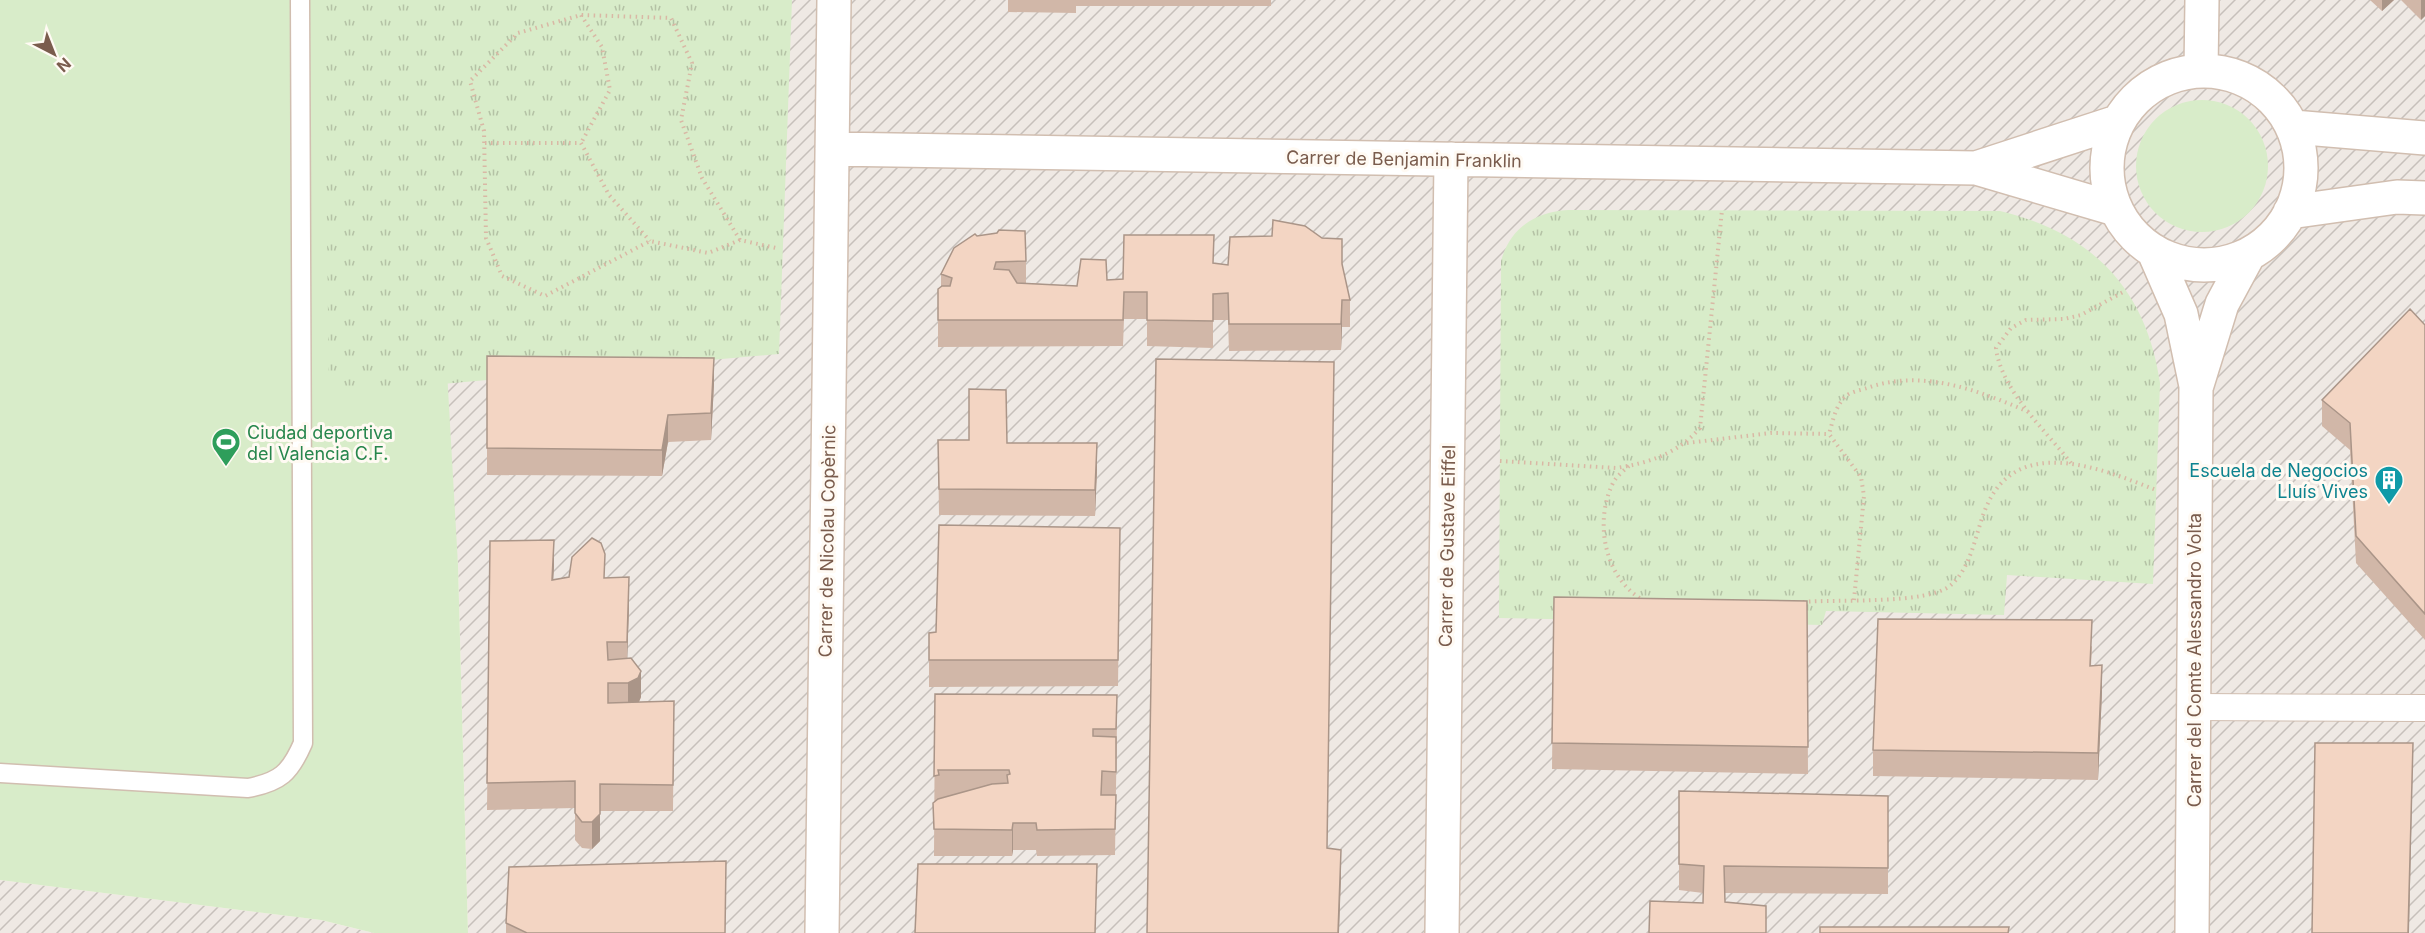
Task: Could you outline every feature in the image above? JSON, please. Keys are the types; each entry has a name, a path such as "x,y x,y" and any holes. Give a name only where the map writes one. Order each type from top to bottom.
{"street":[{"name":"Carrer de Nicolau Copèrnic","path":"822,933 834,0"},
{"path":"2200,71 2202,0"},
{"path":"2200,71 2229,73 2255,85 2277,103 2292,127 2300,155 2300,184 2290,212 2273,236 2249,254 2218,264 2185,264 2154,252 2132,234 2115,209 2107,181 2108,151 2117,122 2132,102 2152,85 2175,74 2200,71"},
{"name":"Carrer de Benjamin Franklin","path":"1976,168 2117,122"},
{"path":"2292,127 2425,138"},
{"name":"Carrer de Benjamin Franklin","path":"832,149 1976,168 2115,209"},
{"name":"Carrer de Gustave Eiffel","path":"1442,933 1451,159"},
{"path":"2290,212 2397,197 2425,198"},
{"name":"Carrer del Comte Alessandro Volta","path":"2154,252 2181,314 2196,386 2192,933"},
{"name":"Carrer del Comte Alessandro Volta","path":"2196,386 2222,304 2249,254"},
{"path":"2193,707 2425,708"}],"lane":[{"path":"0,773 248,788 272,783 293,766 303,743 300,0"}],"path":[{"path":"581,15 602,47 610,90 581,143"},
{"path":"650,241 545,296 502,276 486,238 484,131 470,81 518,33 581,15 671,18 692,63 681,120 702,178 740,240"},
{"path":"485,143 581,143"},
{"path":"581,143 609,195 650,241 708,253 740,240 776,248"},
{"path":"1500,461 1616,468 1629,466 1650,462 1686,443 1700,429 1722,210"},
{"path":"2071,464 2010,387 1998,363 1996,348 2011,328 2026,320 2064,319 2081,315 2125,291"},
{"path":"1829,434 1836,410 1846,395 1876,385 1920,379 1955,384 2031,413"},
{"path":"1686,443 1771,433 1829,434"},
{"path":"1829,434 1861,477 1864,496 1854,600"},
{"path":"1794,604 1931,596 1951,585 1967,563 1996,487 2011,475 2038,463 2056,461 2071,464 2123,477 2156,490"},
{"path":"1629,466 1613,482 1605,509 1603,531 1606,551 1617,574 1635,596 1651,605"}],"shaded area":[{"path":"392,0 2425,0 2425,933 468,933 458,565"},
{"path":"0,880 321,920 374,933 0,933"}],"green space":[{"name":"Ciudad deportiva del Valencia C.F.","path":"0,0 392,0 447,371 458,565 468,933 374,933 321,920 0,880"},
{"path":"324,0 792,0 779,354 329,394"},
{"path":"2202,100 2227,105 2249,119 2263,141 2268,166 2263,191 2249,213 2227,227 2202,232 2177,227 2155,213 2141,191 2136,166 2141,141 2155,119 2177,105"},
{"path":"1568,210 2000,211 2033,221 2062,234 2087,250 2109,270 2127,293 2142,319 2153,349 2160,383 2153,584 2007,575 2004,615 1826,611 1822,625 1499,618 1501,261 1511,239 1525,224 1545,214"}],"building":[{"path":"1273,220 1305,226 1322,238 1342,239 1342,264 1350,300 1342,300 1341,324 1229,324 1228,293 1213,294 1213,321 1147,320 1147,292 1124,292 1123,320 938,320 938,289 942,286 950,286 952,278 941,274 954,248 975,234 977,236 997,233 999,230 1025,231 1026,261 996,262 994,269 1009,270 1017,283 1077,286 1081,259 1106,260 1107,280 1123,279 1124,235 1214,235 1213,263 1228,265 1230,237 1272,236"},
{"name":"Escuela de Negocios Lluís Vives","path":"2410,309 2425,325 2425,614 2356,536 2350,423 2322,400"},
{"path":"487,356 714,358 711,413 668,415 662,450 487,448"},
{"path":"1156,359 1334,362 1327,848 1341,850 1338,933 1147,933"},
{"path":"969,389 1006,390 1007,443 1097,443 1095,490 939,489 938,440 969,440"},
{"path":"939,525 1120,528 1118,660 929,660 929,633 936,632"},
{"path":"592,538 601,543 605,554 604,578 629,577 627,642 607,642 608,660 631,658 641,671 638,678 628,683 608,683 608,703 674,701 673,785 600,784 600,814 592,822 582,822 575,813 575,781 487,783 490,541 554,540 552,580 569,577 572,557"},
{"path":"1554,597 1807,601 1808,747 1552,743"},
{"path":"1878,619 2092,620 2090,666 2102,665 2098,753 1873,750"},
{"path":"935,694 1117,695 1116,729 1093,729 1093,736 1116,737 1116,772 1102,771 1101,795 1116,795 1115,829 1037,830 1036,823 1013,823 1012,830 934,829 933,803 938,799 992,784 1008,783 1007,775 1010,774 1009,770 938,770 939,775 934,776"},
{"path":"2315,743 2413,743 2408,933 2312,933"},
{"path":"1679,791 1888,796 1888,868 1724,866 1725,902 1766,906 1766,933 1649,933 1650,901 1703,903 1704,866 1679,864"},
{"path":"726,861 725,933 527,933 506,923 509,867"},
{"path":"918,864 1097,864 1095,933 915,933"},
{"path":"1820,927 2009,927 2008,933 1820,933"}],"place":[{"name":"Ciudad deportiva del Valencia C.F.","path":"226,468"},
{"name":"Escuela de Negocios Lluís Vives","path":"2389,506"}]}
